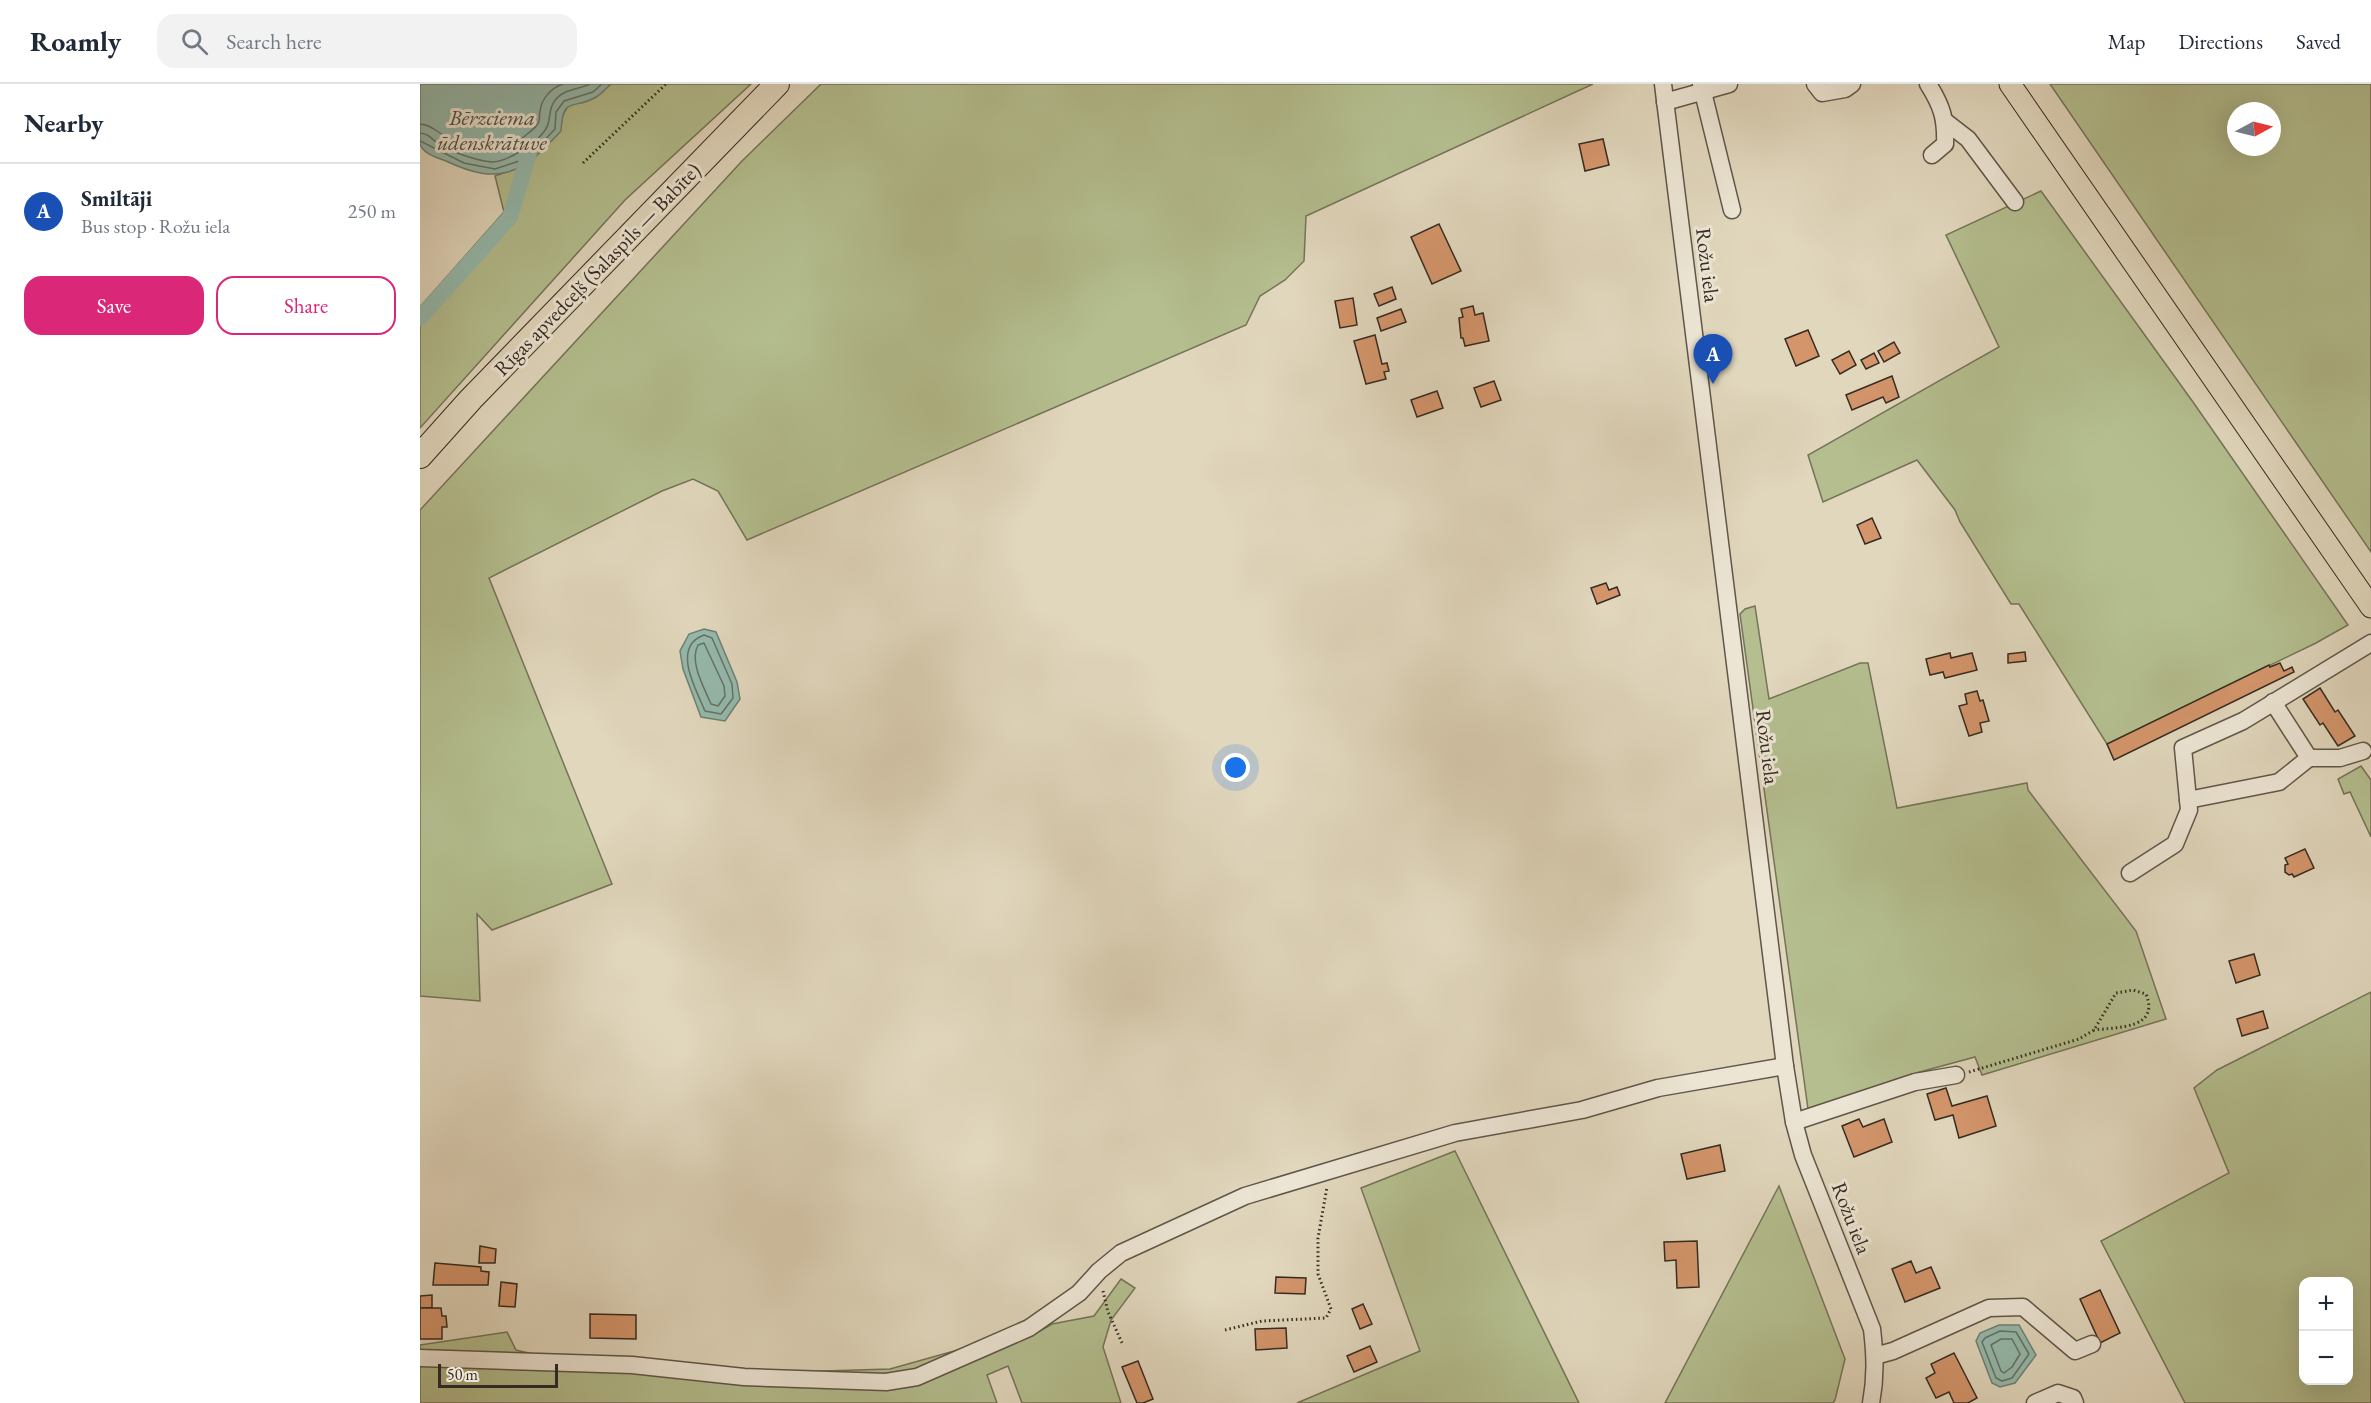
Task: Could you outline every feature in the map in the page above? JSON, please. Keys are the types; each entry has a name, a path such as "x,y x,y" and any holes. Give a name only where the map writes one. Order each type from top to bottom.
{"highway":[{"name":"Rīgas apvedceļš (Salaspils — Babīte)","path":"420,456 471,399 777,84"}],"main road":[{"path":"2010,84 2371,607"}],"street":[{"name":"Rožu iela","path":"1663,84 1785,1066 1794,1122 1803,1155 1872,1329 1876,1382 1871,1403"},
{"path":"1665,102 1702,88 1729,84"},
{"path":"1815,84 1822,93 1845,89 1852,84"},
{"path":"1928,84 1938,99 1946,122 1945,144 1932,155"},
{"path":"1702,88 1732,210"},
{"path":"1946,122 1968,139 2015,202"},
{"path":"2130,873 2175,844 2189,810 2183,748 2243,721 2371,643"},
{"path":"2273,702 2309,758"},
{"path":"2188,800 2279,782 2309,758 2340,758 2363,751"},
{"path":"420,1358 632,1365 744,1377 886,1382 917,1377 1029,1328 1079,1293 1099,1271 1121,1253 1245,1196 1455,1133 1582,1110 1658,1088 1785,1066"},
{"path":"1794,1122 1915,1082 1956,1075"},
{"path":"1875,1356 1989,1308 2023,1307 2075,1351 2092,1344"},
{"path":"2035,1403 2058,1393 2073,1398 2075,1403"}],"path":[{"path":"583,163 666,84"},
{"path":"1956,1075 2079,1039 2094,1030 2126,1026 2142,1021 2149,1013 2150,1005 2146,994 2133,990 2116,993 2094,1030"},
{"path":"1225,1330 1262,1321 1326,1318 1331,1309 1318,1274 1318,1238 1330,1169"},
{"path":"1099,1271 1108,1312 1123,1346"}],"green space":[{"path":"611,84 751,84 625,200 420,428 420,307 504,212 495,176 525,165 544,149 568,106 596,97"},
{"path":"821,84 1593,84 1306,216 1304,261 1285,280 1260,296 1246,325 747,540 718,491 693,479 662,491 489,578 612,884 492,930 477,914 480,1001 420,996 420,510 742,161"},
{"path":"2050,84 2371,84 2371,552"},
{"path":"2041,191 2193,402 2348,625 2316,643 2107,744 2019,604 2011,604 1960,522 1955,510 1917,460 1823,502 1808,455 1999,347 1946,235"},
{"path":"1755,606 1769,699 1860,663 1868,663 1897,808 2027,783 2028,790 2136,931 2166,1019 1982,1075 1975,1057 1916,1073 1808,1109 1740,614 1745,609"},
{"path":"2361,766 2371,780 2371,837 2350,792 2344,794 2338,779"},
{"path":"2371,992 2371,1403 2185,1403 2101,1241 2229,1173 2194,1088 2217,1070"},
{"path":"1455,1151 1579,1403 1297,1403 1420,1351 1361,1188"},
{"path":"1779,1186 1845,1359 1835,1400 1833,1403 1665,1403"},
{"path":"1121,1279 1135,1288 1111,1320 1103,1347 1121,1403 1022,1403 1008,1366 987,1375 997,1403 420,1403 420,1345 507,1332 516,1350 558,1360 650,1362 791,1372 890,1369 997,1339 1040,1331 1052,1324 1094,1316"}],"water":[{"name":"Bērzciema ūdenskrātuve","path":"420,84 611,84 596,97 567,108 562,119 561,131 534,157 510,172 496,174 465,169 424,150 420,144"},
{"path":"704,629 716,632 737,682 740,699 725,721 701,717 683,669 680,651 689,634"},
{"path":"1999,1325 2019,1325 2036,1355 2015,1383 2000,1387 1992,1383 1976,1341 1980,1333"}],"building":[{"path":"1603,139 1609,165 1585,171 1579,144"},
{"path":"1439,224 1461,271 1432,284 1411,237"},
{"path":"1392,287 1396,299 1379,306 1374,294"},
{"path":"1353,298 1357,325 1340,328 1335,301"},
{"path":"1473,306 1475,315 1483,313 1489,341 1465,346 1461,338 1459,318 1463,317 1461,309"},
{"path":"1401,309 1406,322 1381,331 1377,318"},
{"path":"1808,330 1819,356 1796,366 1785,339"},
{"path":"1375,335 1382,364 1387,363 1389,371 1384,372 1386,379 1366,384 1354,341"},
{"path":"1894,342 1900,353 1884,362 1878,351"},
{"path":"1849,351 1856,365 1840,374 1832,360"},
{"path":"1874,353 1879,363 1866,369 1861,360"},
{"path":"1892,376 1899,397 1886,403 1883,397 1852,410 1846,395"},
{"path":"1494,381 1501,400 1481,407 1474,388"},
{"path":"1437,391 1443,408 1417,417 1411,400"},
{"path":"1872,518 1881,538 1865,544 1857,525"},
{"path":"1606,583 1609,590 1617,587 1620,595 1597,604 1591,588"},
{"path":"2025,652 2026,661 2008,663 2008,654"},
{"path":"1950,653 1951,658 1972,653 1977,670 1945,678 1943,672 1930,675 1926,659"},
{"path":"2280,663 2284,671 2292,667 2294,672 2114,760 2107,744 2269,665 2270,667"},
{"path":"2320,688 2335,712 2338,710 2355,736 2338,746 2323,723 2320,725 2303,699"},
{"path":"1977,691 1980,701 1983,700 1989,721 1980,723 1982,732 1969,736 1959,706 1967,704 1965,694"},
{"path":"2305,849 2314,868 2294,877 2292,874 2289,875 2285,872 2285,865 2288,864 2285,858"},
{"path":"2254,954 2260,975 2236,983 2229,961"},
{"path":"2263,1011 2268,1028 2242,1036 2237,1019"},
{"path":"1946,1088 1952,1106 1987,1096 1996,1126 1959,1138 1953,1115 1935,1120 1927,1094"},
{"path":"1859,1119 1863,1127 1884,1119 1892,1142 1854,1157 1842,1126"},
{"path":"1720,1145 1725,1171 1687,1179 1681,1154"},
{"path":"1697,1241 1699,1287 1677,1288 1676,1260 1665,1261 1664,1242"},
{"path":"480,1246 496,1249 495,1263 479,1263"},
{"path":"1911,1261 1916,1273 1931,1267 1940,1288 1905,1302 1892,1269"},
{"path":"435,1263 481,1267 481,1271 489,1272 488,1285 433,1285"},
{"path":"1276,1277 1306,1278 1305,1294 1275,1293"},
{"path":"501,1282 517,1284 515,1307 499,1306"},
{"path":"2100,1290 2120,1333 2100,1343 2080,1299"},
{"path":"432,1295 432,1308 420,1308 420,1296"},
{"path":"1363,1304 1372,1324 1360,1329 1352,1309"},
{"path":"420,1308 441,1308 442,1316 446,1316 447,1327 442,1327 442,1339 420,1339"},
{"path":"590,1314 636,1315 636,1339 590,1338"},
{"path":"1286,1328 1287,1348 1256,1350 1255,1329"},
{"path":"1370,1346 1377,1362 1354,1372 1347,1356"},
{"path":"1954,1353 1977,1398 1968,1403 1954,1403 1949,1392 1936,1398 1926,1378 1935,1373 1931,1364"},
{"path":"1138,1361 1153,1399 1143,1403 1137,1403 1122,1367"}],"waterway":[{"path":"420,318 510,217 532,143"}],"place":[{"name":"Smiltāji","path":"1713,384"}]}
